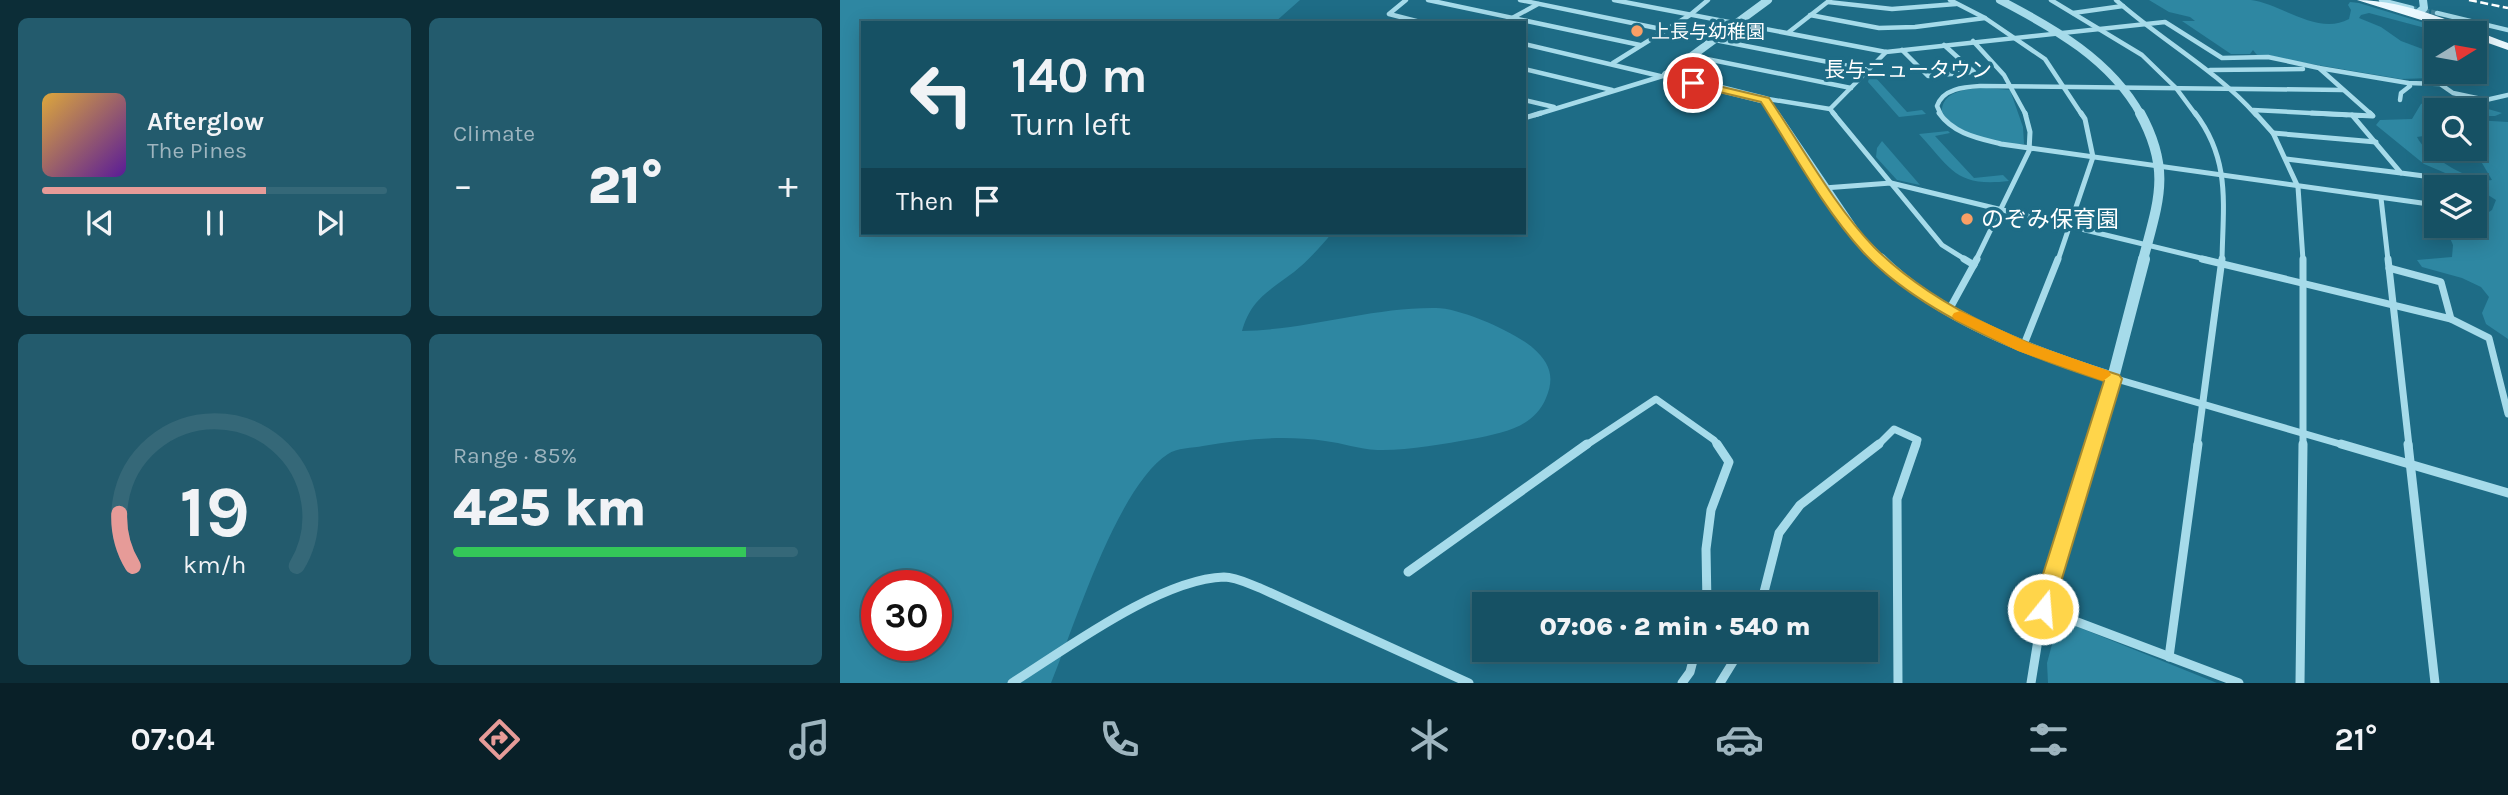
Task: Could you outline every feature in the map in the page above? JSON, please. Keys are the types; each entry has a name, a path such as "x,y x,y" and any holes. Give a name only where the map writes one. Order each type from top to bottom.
{"main road":[{"path":"2362,0 2414,11 2440,21"},
{"path":"2487,39 2508,47"}],"street":[{"path":"1406,0 1389,15 1415,21"},
{"path":"1428,0 1526,21"},
{"path":"1520,0 1667,30"},
{"path":"1507,21 1545,0"},
{"path":"1614,0 1886,52 2165,22 2222,58 2267,57 2408,83 2440,84 2458,96 2486,100 2508,94"},
{"path":"1613,63 1690,15 1708,0"},
{"path":"1526,117 1664,76 1768,0"},
{"path":"1950,0 1985,18 2045,60 2085,119 2093,157 2071,228 2023,347"},
{"path":"2000,0 2060,32 2096,58 2133,99 2146,123 2159,168 2160,199 2113,379 2043,609 2031,683"},
{"path":"2051,0 2142,55 2176,88 2205,126 2224,175 2222,262 2169,657"},
{"path":"2116,0 2142,23 2233,89 2273,133 2298,187 2305,283 2300,683"},
{"path":"2381,0 2414,11 2424,8 2425,1"},
{"path":"1789,32 1829,1 1863,9 1898,10 1956,4"},
{"path":"2073,13 2123,6"},
{"path":"2437,13 2508,30"},
{"path":"1810,15 1879,28 1915,27 1985,18"},
{"path":"1526,21 1640,46"},
{"path":"1715,40 1869,70"},
{"path":"1949,310 2002,209 2030,147 2025,114 2012,86 1996,62 1973,41"},
{"path":"1526,44 1762,97 1830,109 1942,246 1974,265"},
{"path":"1902,50 1928,76 1974,72 1944,45"},
{"path":"1830,109 1886,52"},
{"path":"1692,56 1851,88"},
{"path":"2210,70 2319,68 2373,116 2253,110"},
{"path":"1526,69 1613,90"},
{"path":"2400,100 2401,93 2410,86 2408,83"},
{"path":"2343,90 2064,86 1958,89 1939,100 1939,114 1947,124 1980,139 2159,168 2424,203"},
{"path":"1762,97 1858,237 1900,279 1949,310 2023,347 2113,379 2508,493"},
{"path":"1526,100 1554,107"},
{"path":"2352,115 2401,173"},
{"path":"2273,133 2376,142"},
{"path":"2286,159 2424,176"},
{"path":"1824,188 1891,183 2451,319 2489,338 2505,388 2508,414"},
{"path":"2381,198 2435,683"},
{"path":"2389,268 2441,282 2451,319"},
{"path":"1408,572 1592,441 1656,399 1714,440 1729,462 1711,510 1706,549 1707,592"},
{"path":"1764,592 1779,533 1800,505 1872,451 1894,429 1918,440 1897,499 1898,683"},
{"path":"1012,683 1095,631 1183,585 1225,577 1260,588 1469,683"},
{"path":"2043,609 2239,683"},
{"path":"1682,683 1690,672 1693,662"},
{"path":"1720,683 1733,662"}],"shaded area":[{"path":"840,0 1300,0 1276,21 861,21 861,235 1330,235 1304,263 1256,303 1242,331 1291,327 1388,311 1446,309 1487,322 1514,335 1533,348 1547,365 1549,390 1541,408 1533,416 1515,428 1472,439 1377,450 1310,439 1279,438 1233,441 1171,452 1149,471 1132,496 1099,559 1051,683 840,683"},
{"path":"2149,0 2251,0 2325,24 2349,19 2351,10 2348,5 2350,2 2359,3 2424,23 2424,28 2369,13 2359,18 2381,27 2401,41 2424,50 2424,78 2401,79 2257,55 2253,50 2250,54 2231,54 2182,21 2195,21 2190,17 2169,12"},
{"path":"1875,77 1907,112 1922,110 1926,114 1899,117 1868,82 1869,78"},
{"path":"1964,90 2010,90 2023,127 2024,144 2002,143 1969,133 1942,114 1943,106 1950,95"},
{"path":"2424,103 2424,136 2417,137 2424,146 2424,161 2441,161 2467,175 2450,175 2424,164 2376,125 2380,120 2412,119"},
{"path":"2487,109 2502,113 2487,116"},
{"path":"2487,121 2508,122 2508,339 2486,324 2482,313 2489,297 2481,287 2462,278 2422,267 2417,260 2452,257 2453,245 2450,238 2487,238 2487,213 2492,210 2496,200 2487,194 2487,180 2492,180 2481,161 2487,161"},
{"path":"1950,133 1935,136 1974,178 2003,175 2009,181 1977,181 1956,173 1919,134"},
{"path":"1882,141 1920,185 1897,180 1876,157 1877,148"},
{"path":"2058,622 2068,623 2217,683 2048,683 2047,663"}],"tunnel":[{"path":"2412,8 2437,13"}],"railway":[{"path":"2469,0 2508,8"}],"slow traffic":[{"path":"1960,316 2023,347 2103,375"}],"place":[{"name":"上長与幼稚園","path":"1637,31"},
{"name":"のぞみ保育園","path":"1967,219"}],"district":[{"name":"長与ニュータウン","path":"1908,70"}],"route":[{"path":"1693,83 1762,97 1844,219 1881,262 1900,279 1984,329 2056,360 2113,379 2043,609"}]}
